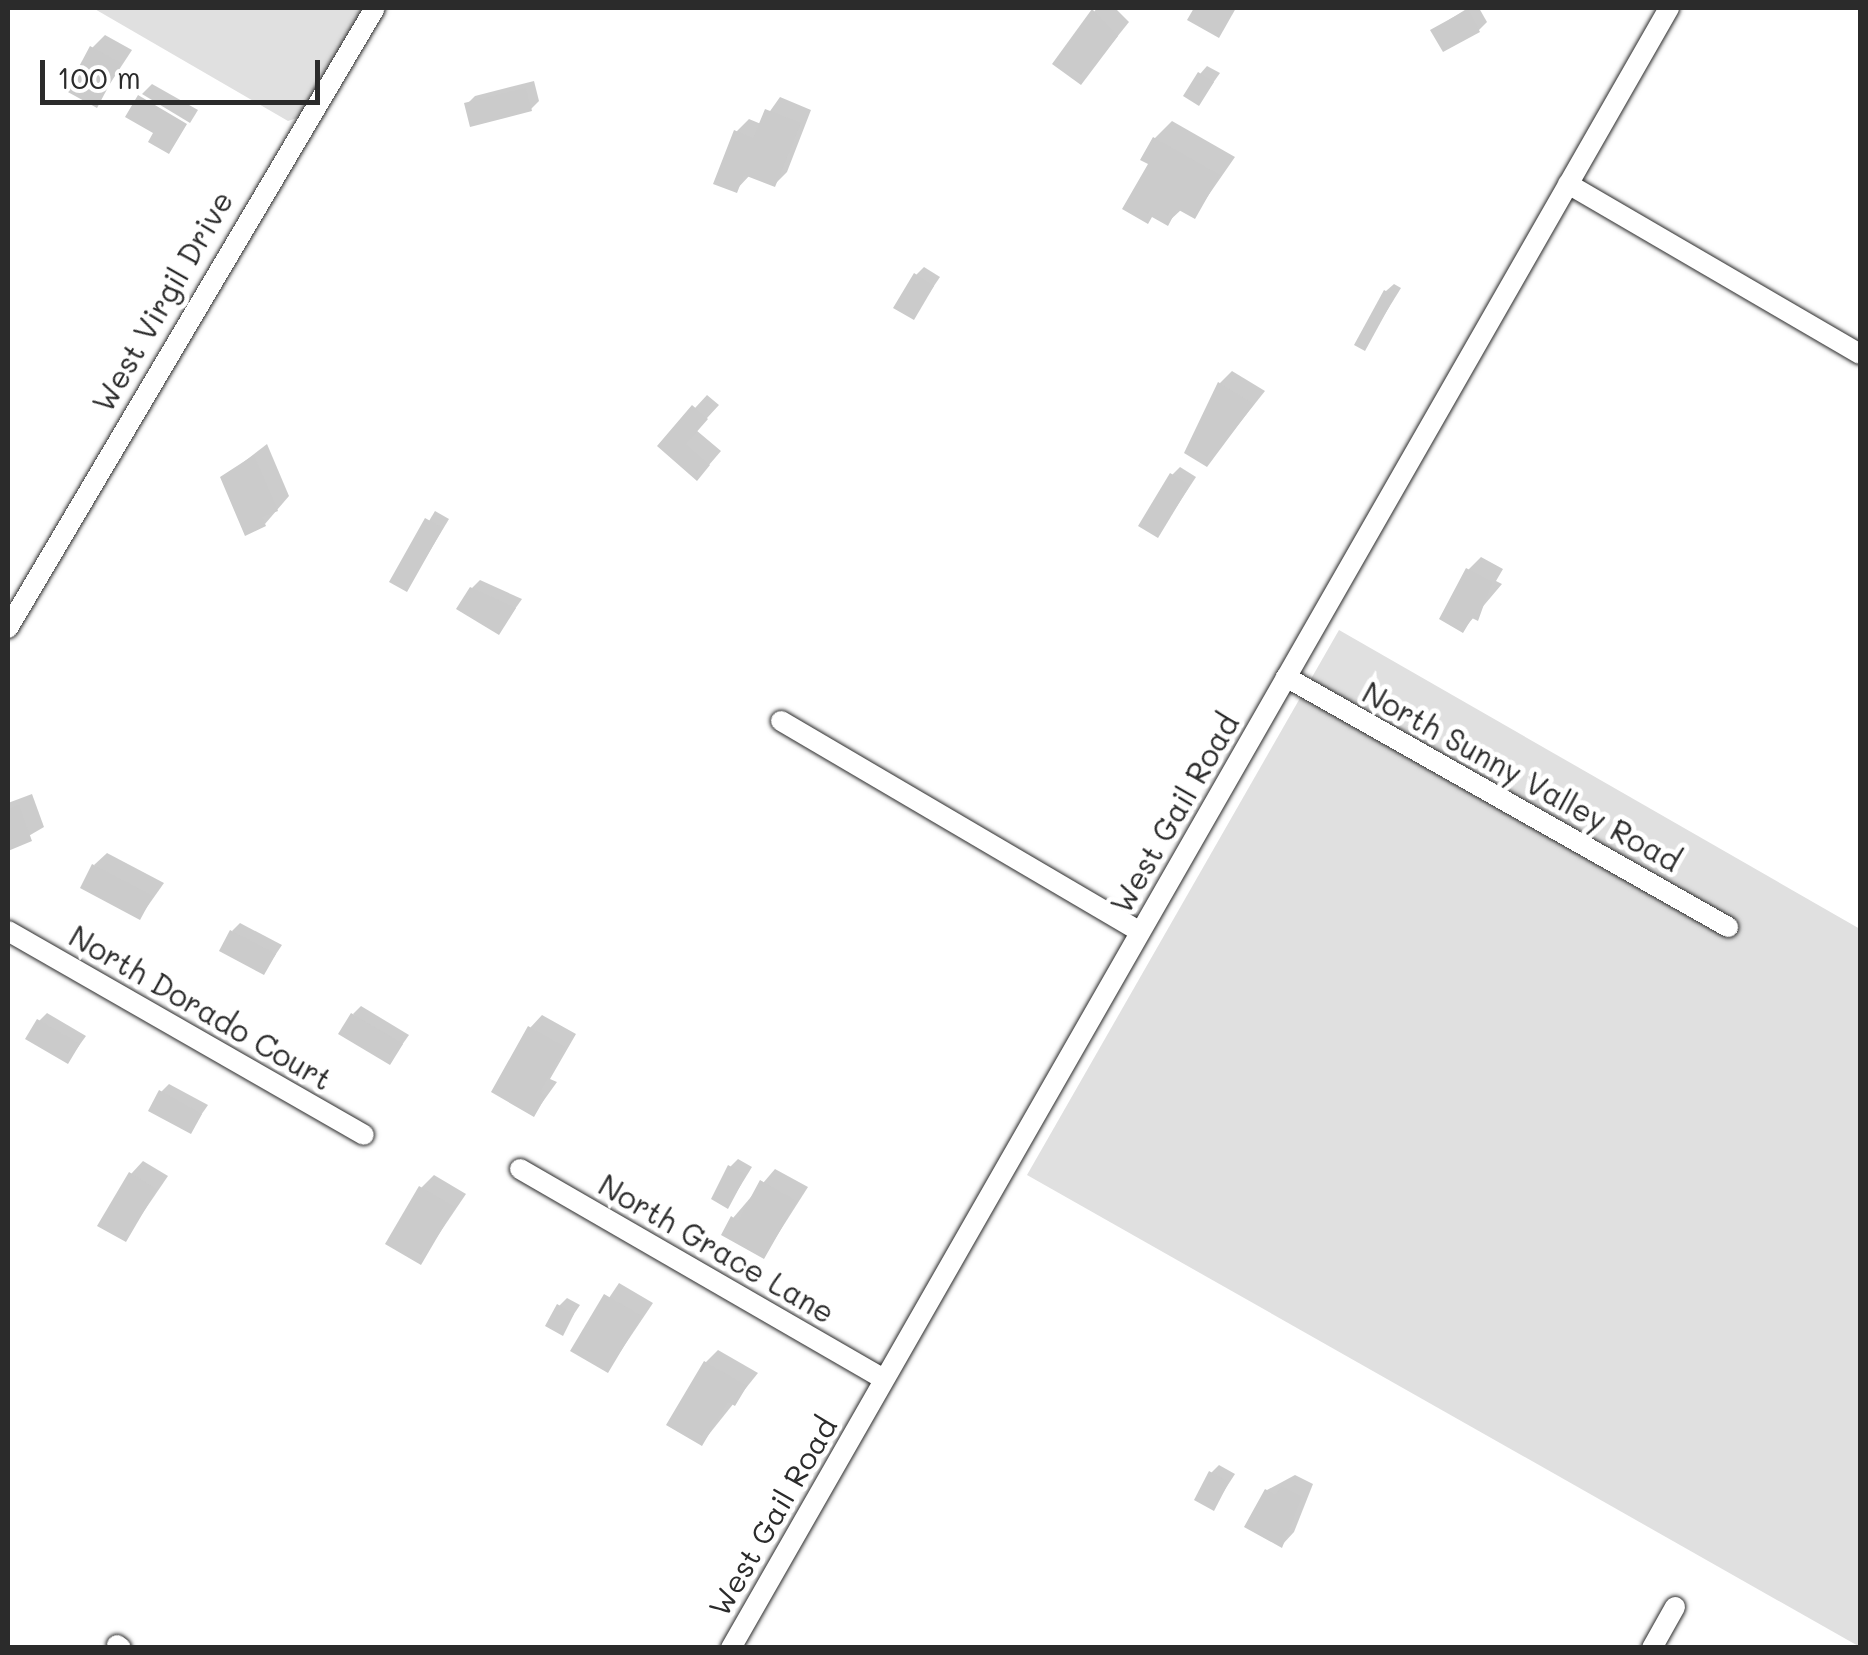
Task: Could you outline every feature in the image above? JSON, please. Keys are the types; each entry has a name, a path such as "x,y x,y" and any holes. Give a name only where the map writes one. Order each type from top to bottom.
{"street":[{"name":"West Virgil Drive","path":"8,628 220,259 375,8"},
{"name":"West Gail Road","path":"731,1648 1669,8"},
{"path":"1568,184 1860,354"},
{"name":"North Sunny Valley Road","path":"1286,678 1728,927"},
{"path":"781,721 1140,932"},
{"name":"North Dorado Court","path":"8,932 364,1136"},
{"name":"North Grace Lane","path":"520,1169 884,1379"},
{"path":"1652,1648 1675,1607"}],"shaded area":[{"path":"93,8 366,8 303,116 288,121"},
{"path":"1339,630 1860,929 1860,1647 1027,1175"}],"building":[{"path":"1194,8 1236,8 1219,38 1187,20"},
{"path":"1092,9 1118,36 1081,85 1052,64"},
{"path":"1468,9 1480,32 1443,52 1430,30"},
{"path":"90,46 121,63 97,108 66,91"},
{"path":"1198,72 1214,82 1199,106 1183,96"},
{"path":"526,88 532,111 470,127 464,103"},
{"path":"138,95 187,124 169,154 148,142 153,133 125,117"},
{"path":"765,109 801,123 775,187 744,175 737,193 713,184 734,130 753,138"},
{"path":"1153,137 1220,175 1195,219 1177,209 1168,226 1152,217 1148,224 1122,209 1148,164 1140,160"},
{"path":"914,273 934,286 914,320 893,308"},
{"path":"1384,290 1395,296 1365,351 1354,345"},
{"path":"1218,382 1254,404 1207,467 1184,453"},
{"path":"692,405 708,419 686,444 710,465 697,481 657,446"},
{"path":"254,455 278,511 262,517 266,526 245,536 220,477"},
{"path":"1170,473 1190,485 1158,538 1138,526"},
{"path":"425,518 443,528 407,592 389,582"},
{"path":"1466,568 1492,582 1478,621 1472,618 1463,633 1439,619"},
{"path":"470,587 516,608 499,635 456,609"},
{"path":"19,805 32,841 8,851 8,809"},
{"path":"92,864 153,896 140,920 80,888"},
{"path":"230,930 276,954 264,975 219,951"},
{"path":"351,1013 403,1044 390,1065 338,1034"},
{"path":"37,1019 80,1044 68,1064 25,1039"},
{"path":"528,1026 565,1047 540,1092 546,1096 534,1117 491,1092"},
{"path":"159,1090 202,1114 191,1134 148,1111"},
{"path":"728,1165 746,1175 728,1209 711,1199"},
{"path":"129,1172 157,1189 126,1242 97,1226"},
{"path":"760,1180 797,1201 764,1259 721,1235 731,1216 738,1221"},
{"path":"419,1186 455,1207 421,1265 385,1244"},
{"path":"604,1294 642,1316 608,1373 570,1351"},
{"path":"557,1304 574,1314 563,1336 545,1326"},
{"path":"704,1361 747,1386 735,1406 728,1402 702,1446 666,1425"},
{"path":"1209,1471 1229,1482 1214,1511 1194,1500"},
{"path":"1281,1486 1302,1497 1282,1548 1244,1527 1265,1489 1276,1495"}]}
